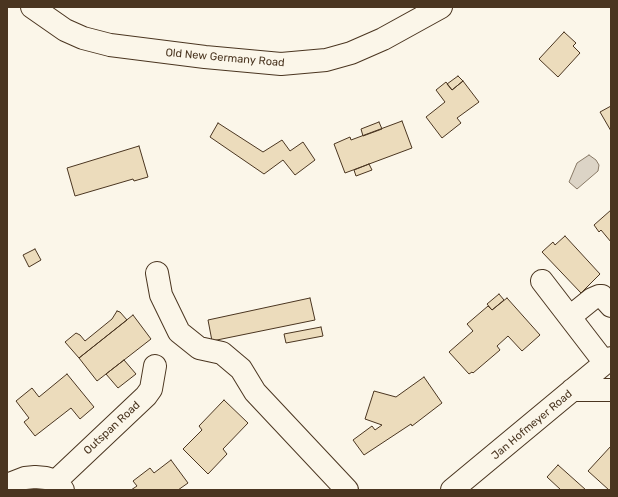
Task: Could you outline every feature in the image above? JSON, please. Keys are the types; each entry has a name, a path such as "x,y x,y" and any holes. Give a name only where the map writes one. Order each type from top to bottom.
{"street":[{"name":"Old New Germany Road","path":"32,7 65,30 83,38 110,45 205,58 281,64 326,60 350,53 383,39 441,7"},
{"path":"157,273 161,295 178,332 199,348 222,353 241,369 255,392 347,490"},
{"path":"542,281 608,361"},
{"path":"571,316 592,299 599,296 602,296 611,306"},
{"name":"Jan Hofmeyer Road","path":"452,490 608,361"},
{"name":"Outspan Road","path":"7,486 25,478 35,477 46,478 60,486 146,396 151,389 156,366"},
{"path":"572,390 611,390"}],"shaded area":[{"path":"589,155 596,160 599,165 598,171 577,189 569,182 577,163"}],"building":[{"path":"564,32 576,43 573,46 580,53 558,77 539,59"},
{"path":"458,76 463,81 452,90 447,84"},
{"path":"463,81 479,102 457,118 461,123 442,138 426,117 445,102 436,90 446,82 452,90"},
{"path":"611,106 611,131 600,112"},
{"path":"402,121 412,148 345,173 334,144 350,137 351,140"},
{"path":"379,122 382,129 363,136 361,129"},
{"path":"218,123 263,152 282,140 290,151 303,142 315,160 295,175 283,160 264,174 210,137"},
{"path":"139,146 148,177 134,181 133,179 75,196 67,168"},
{"path":"369,164 372,170 356,176 354,170"},
{"path":"611,210 611,242 601,230 599,232 594,225"},
{"path":"565,236 600,274 581,293 542,252 553,242 555,245"},
{"path":"35,249 41,260 29,267 23,255"},
{"path":"499,294 504,300 492,310 487,304"},
{"path":"310,298 315,320 212,341 208,320"},
{"path":"507,298 540,335 522,351 508,336 497,346 500,350 473,373 472,372 469,374 449,352 473,331 467,324 488,306 492,310"},
{"path":"117,311 120,312 127,320 79,358 65,342 76,333 85,341 112,319"},
{"path":"133,315 151,339 97,381 79,358"},
{"path":"321,327 323,336 286,343 284,334"},
{"path":"124,360 136,374 118,388 106,374"},
{"path":"67,374 94,407 80,419 71,408 35,436 24,422 29,418 16,401 32,388 39,397"},
{"path":"424,377 442,403 412,426 411,424 364,455 353,440 372,426 375,430 382,425 365,419 374,391 396,397"},
{"path":"224,400 248,423 223,449 227,454 208,474 183,449 202,430 199,426"},
{"path":"611,446 611,490 609,490 588,471"},
{"path":"171,460 188,483 178,490 131,490 137,486 133,481 150,468 154,473"},
{"path":"558,465 586,490 561,490 547,477"}]}
